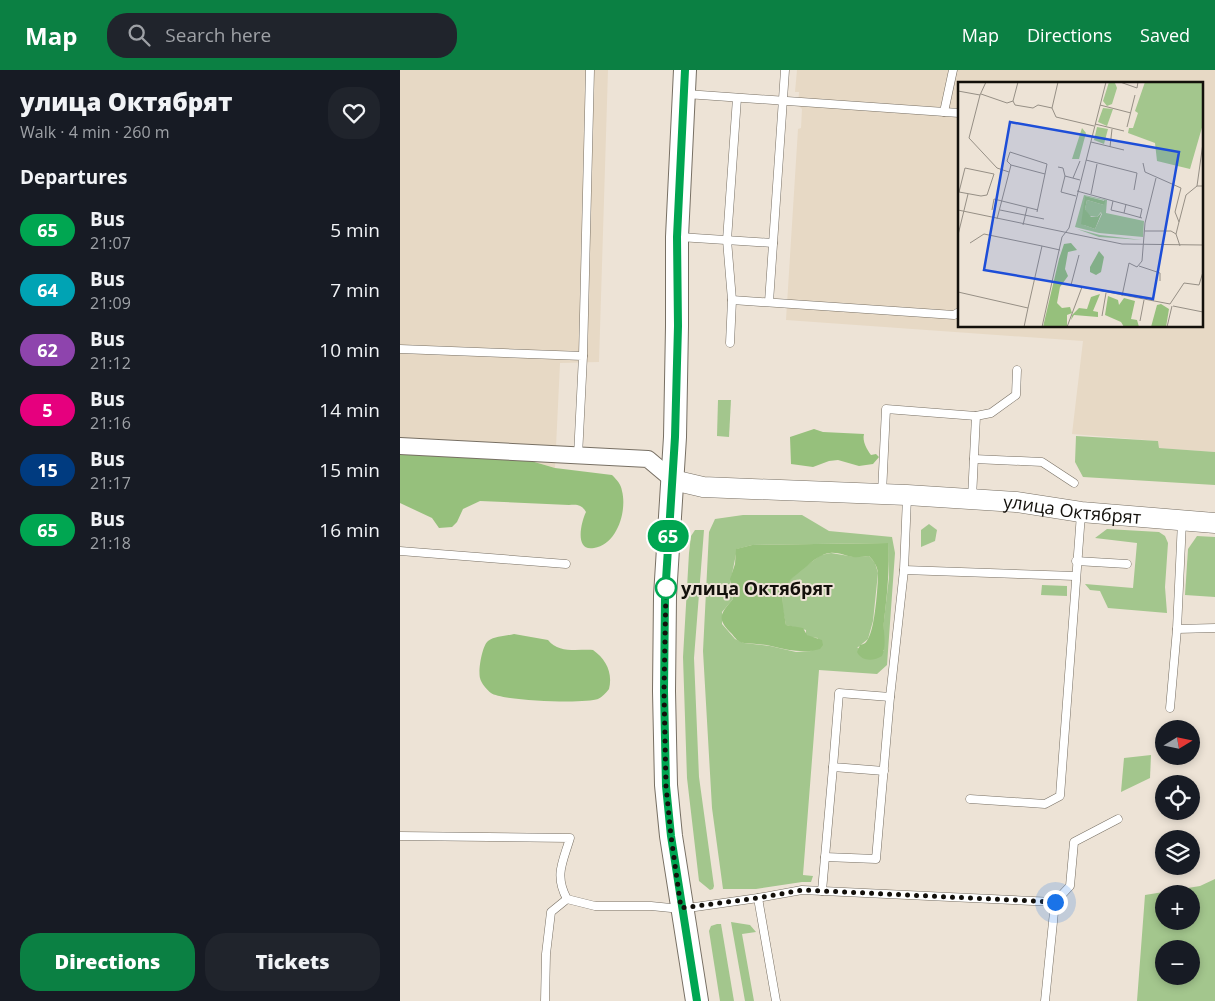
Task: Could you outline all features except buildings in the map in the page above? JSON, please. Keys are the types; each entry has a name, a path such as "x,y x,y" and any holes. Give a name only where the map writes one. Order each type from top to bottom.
{"main road":[{"path":"685,70 677,237 678,326 673,480 668,526 665,596 664,691 666,786 671,836 697,1001"}],"street":[{"name":"улица Октябрят","path":"400,446 648,459 673,480 703,487 882,493 1016,502 1081,512 1215,523"}],"lane":[{"path":"578,456 583,356 590,70"},
{"path":"769,302 785,70"},
{"path":"944,112 954,70"},
{"path":"684,94 958,113"},
{"path":"730,343 732,300 727,240 737,98"},
{"path":"677,237 773,243"},
{"path":"732,300 954,315 958,313"},
{"path":"400,349 583,356"},
{"path":"882,493 886,409 976,416 991,413 1016,395 1017,370"},
{"path":"972,499 976,416"},
{"path":"974,459 1042,462 1074,483"},
{"path":"825,857 876,859 890,698 904,570 908,495"},
{"path":"970,799 1045,804 1060,796 1081,512"},
{"path":"1170,708 1177,629 1182,521"},
{"path":"400,551 566,564"},
{"path":"1076,561 1127,564"},
{"path":"904,570 1075,576"},
{"path":"1177,629 1215,628"},
{"path":"822,891 839,693 890,698"},
{"path":"833,767 884,771"},
{"path":"1045,1001 1055,902 1070,886 1074,842 1118,819"},
{"path":"400,836 570,838 560,871 560,886 567,899 595,906 681,908 802,890 1055,902"},
{"path":"758,898 776,1001"},
{"path":"545,1001 546,954 551,912 567,899"}],"shaded area":[{"path":"400,70 608,70 599,362 560,363 555,468 531,461 400,454"},
{"path":"797,70 1215,70 1215,452 1159,448 1158,441 1072,434 1083,341 786,320 798,129 801,128 802,109 798,105 799,92 795,92"}],"green space":[{"path":"718,400 731,400 729,437 717,436"},
{"path":"814,429 823,432 864,434 864,442 869,453 871,455 876,454 879,457 873,464 859,466 838,460 813,467 791,464 790,437"},
{"path":"1076,436 1158,441 1159,448 1215,452 1215,485 1083,477 1075,462"},
{"path":"400,454 531,461 555,468 612,475 621,489 623,499 622,516 615,533 609,540 594,548 588,548 581,541 582,522 586,512 581,506 577,505 480,501 463,509 457,522 452,527 439,528 432,518 400,503"},
{"path":"743,515 802,515 829,531 892,537 895,553 887,665 877,674 819,670 803,875 813,876 811,882 756,889 723,889 712,808 703,651 709,532 715,519","holes":["888,543 889,577 884,620 884,651 857,648 868,639 873,621 878,573 875,563 869,556 855,557 831,553 821,555 799,571 788,582 783,591 782,606 786,625 806,630 806,635 818,638 811,651 796,652 744,643 735,639 722,624 722,612 733,599 730,584 737,549 752,545"]},
{"path":"929,524 937,530 935,541 921,547 921,530"},
{"path":"1107,529 1159,532 1165,536 1168,543 1165,587 1167,613 1108,608 1100,591 1090,590 1085,584 1133,588 1137,543 1095,538"},
{"path":"695,530 704,530 694,658 699,777 714,886 710,890 699,881 687,778 683,657 689,553 691,536"},
{"path":"1197,536 1215,537 1215,597 1185,595 1188,549"},
{"path":"888,543 884,648 882,656 879,658 865,659 857,652 860,645 864,644 868,639 873,626 876,607 878,573 875,564 869,556 855,557 833,553 824,555 798,573 786,585 783,604 786,625 803,628 807,635 822,640 823,645 820,649 796,651 738,641 722,621 725,609 733,599 730,579 735,564 736,549 752,545"},
{"path":"1042,585 1067,586 1067,596 1041,595"},
{"path":"514,634 548,640 563,649 593,650 605,662 610,677 609,689 598,699 590,701 526,700 498,696 491,693 484,686 480,678 482,653 486,644 491,639"},
{"path":"1151,755 1150,778 1121,792 1124,758"},
{"path":"1215,879 1215,1001 1137,1001 1145,895 1155,893 1155,930 1200,930 1200,886"},
{"path":"731,922 750,925 756,932 742,934 754,1001 745,1001"},
{"path":"721,924 734,1001 720,1001 709,931 711,926"}],"bus line":[{"name":"65","path":"685,70 677,237 678,326 675,437 668,526 664,691 666,786 671,836 697,1001"}],"place":[{"name":"улица Октябрят","path":"666,588"}],"route":[{"path":"666,588 664,691 666,786 681,908 802,890 1055,902"}]}
